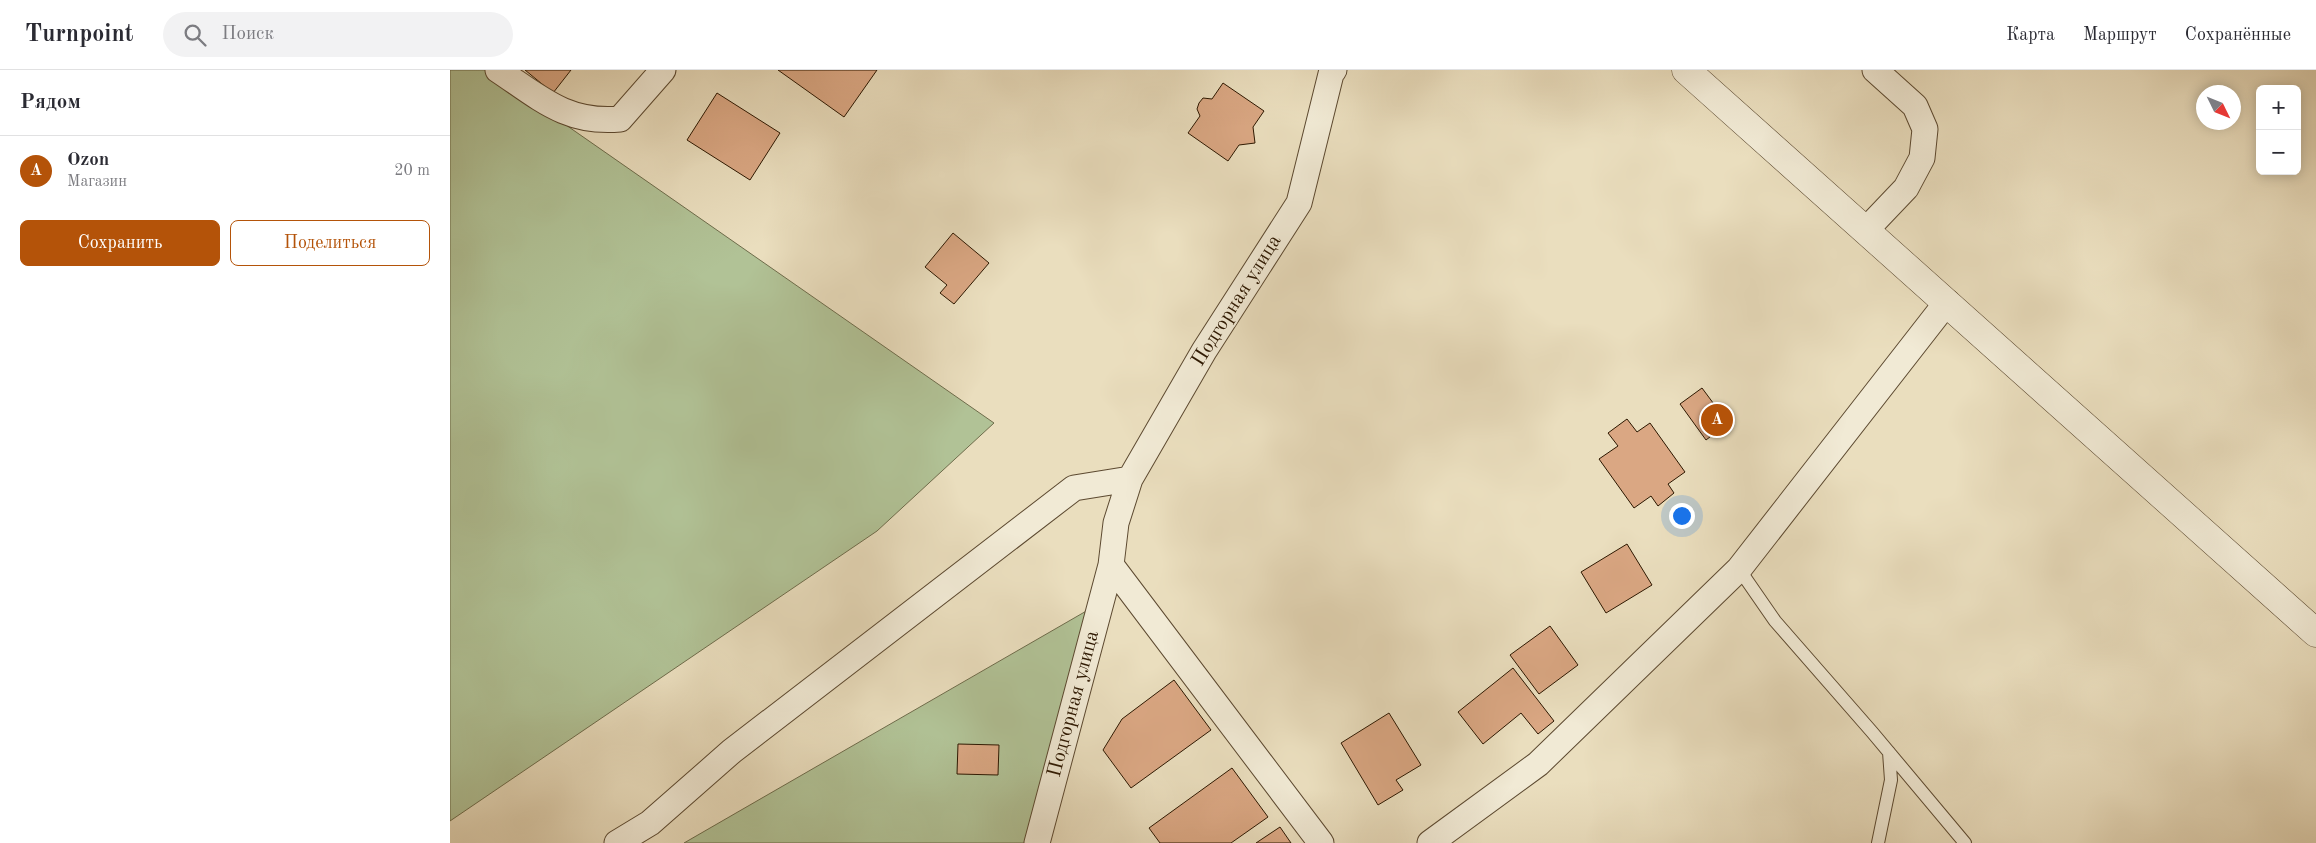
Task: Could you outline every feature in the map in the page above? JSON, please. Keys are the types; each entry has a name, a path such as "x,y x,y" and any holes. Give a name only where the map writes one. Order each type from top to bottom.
{"street":[{"path":"498,70 557,110 598,121 620,119 663,70"},
{"name":"Подгорная улица","path":"1037,843 1111,565 1116,523 1130,479 1204,351 1299,203 1331,74 1334,70"},
{"path":"1866,230 1906,188 1922,158 1925,129 1916,106 1875,70"},
{"path":"1693,72 1866,230 2316,633"},
{"path":"1430,843 1538,764 1739,569 1947,302"},
{"path":"617,843 650,823 732,751 1074,488 1130,479"},
{"path":"1111,565 1321,843"}],"lane":[{"path":"1739,569 1775,621 1965,843"},
{"path":"1878,843 1891,780 1889,752"}],"green space":[{"path":"450,70 487,70 994,423 877,531 450,821"},
{"path":"1095,606 1034,843 684,843"}],"building":[{"path":"525,70 571,70 553,93"},
{"path":"778,70 877,70 844,117"},
{"path":"1223,83 1264,111 1253,127 1255,143 1239,145 1228,161 1188,133 1200,116 1197,109 1199,103 1203,98 1212,99"},
{"path":"717,93 780,133 750,180 687,140"},
{"path":"953,233 989,263 954,304 940,293 947,285 925,267"},
{"path":"1702,388 1728,423 1706,440 1680,404"},
{"path":"1627,419 1637,432 1650,423 1685,472 1668,484 1674,493 1658,506 1651,496 1634,508 1599,459 1618,446 1608,433"},
{"path":"1627,544 1652,585 1606,613 1581,572"},
{"path":"1550,626 1578,665 1539,694 1510,655"},
{"path":"1513,668 1554,721 1538,734 1521,713 1483,744 1458,712"},
{"path":"1174,680 1211,730 1131,788 1103,750 1122,719"},
{"path":"1389,713 1421,765 1396,780 1403,790 1378,805 1341,743"},
{"path":"958,744 999,745 998,775 957,774"},
{"path":"1232,768 1268,817 1231,843 1160,843 1149,828"},
{"path":"1280,827 1291,843 1256,843"}],"place":[{"name":"Ozon","path":"1717,420"}]}
